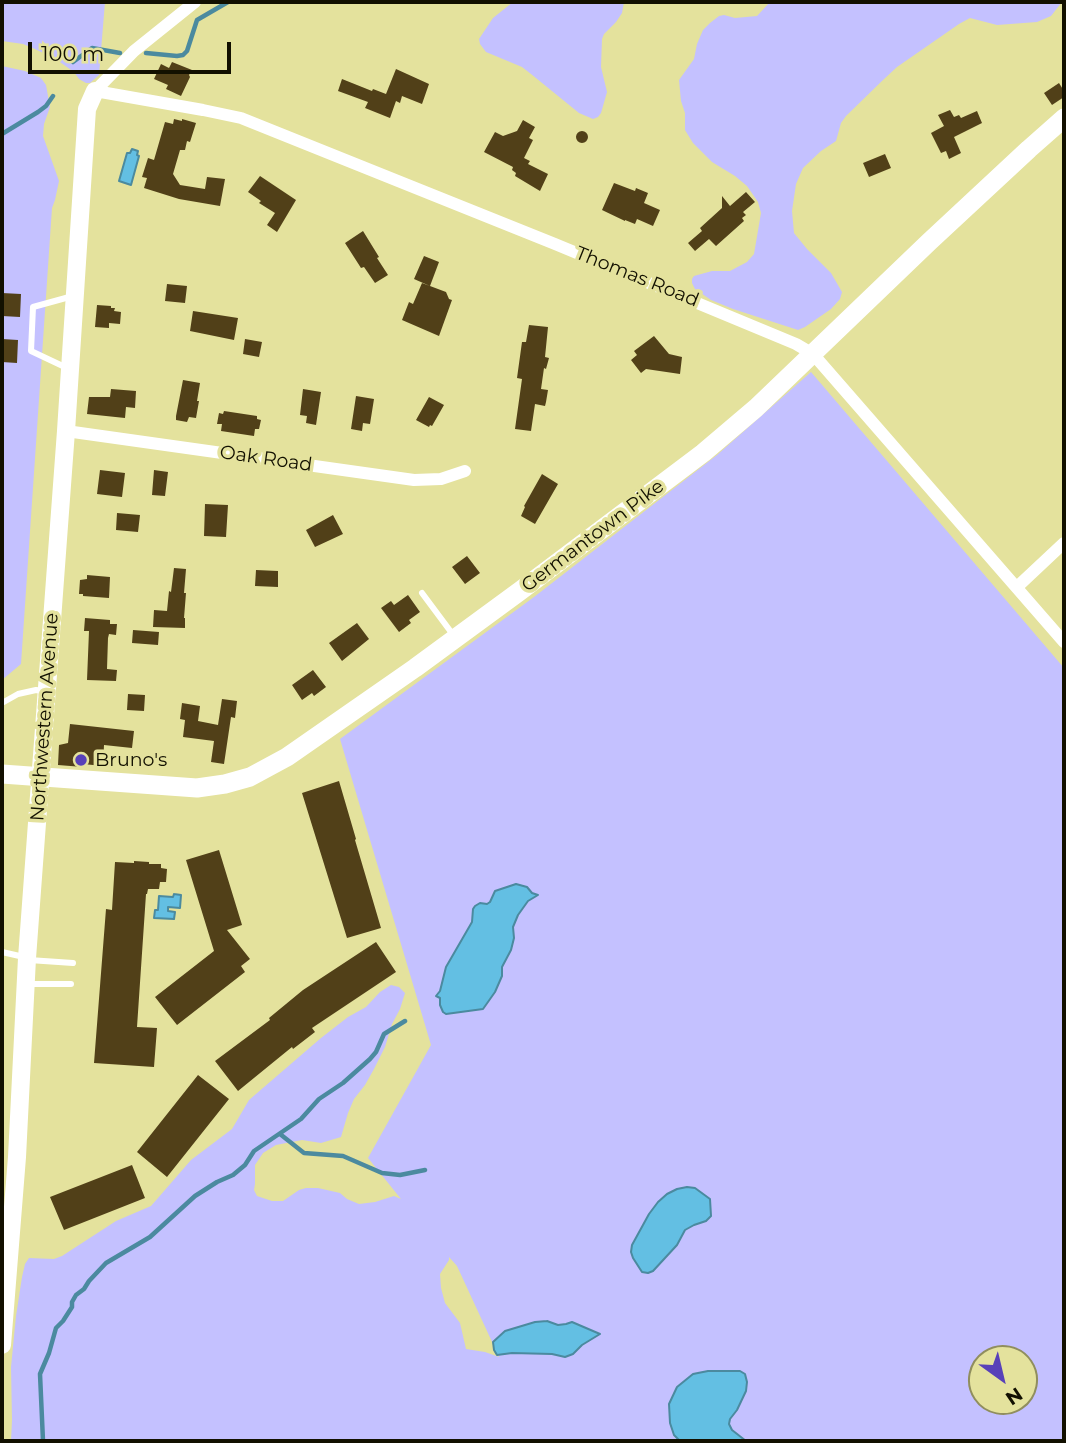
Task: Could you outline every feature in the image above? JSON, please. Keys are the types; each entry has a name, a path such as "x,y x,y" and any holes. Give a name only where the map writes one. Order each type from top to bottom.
{"main road":[{"name":"Germantown Pike","path":"2,774 197,788 237,781 263,772 564,559 703,453 756,408 1064,118"}],"street":[{"path":"95,91 134,51 195,2"},
{"name":"Northwestern Avenue","path":"2,1345 7,1213 18,1157 27,959 88,109 95,91"},
{"name":"Thomas Road","path":"95,91 215,112 254,123 796,344 813,354 1064,642"},
{"name":"Oak Road","path":"66,431 414,480 441,479 465,471"},
{"path":"1017,587 1064,543"}],"lane":[{"path":"71,369 31,351 33,307 75,295"},
{"path":"422,593 455,638"},
{"path":"2,703 18,694 48,691"},
{"path":"2,952 27,959 73,963"},
{"path":"26,985 71,984"}],"shaded area":[{"path":"2,2 105,2 99,75 86,83 57,60 35,49 2,41"},
{"path":"513,2 624,2 622,13 602,39 601,67 607,92 598,117 593,119 579,113 522,67 486,52 480,44 479,39 493,18"},
{"path":"770,2 1062,2 1051,16 1037,22 997,25 970,18 959,24 897,67 846,116 836,141 803,168 796,184 792,211 794,233 831,273 842,292 840,299 831,309 798,330 711,300 695,289 692,283 694,276 712,271 730,271 747,262 754,254 761,213 758,202 747,186 712,162 693,143 685,130 679,80 694,59 703,30 710,23 724,15 735,18 757,16"},
{"path":"2,66 25,71 41,78 46,85 50,107 43,136 59,181 52,208 21,664 2,680"},
{"path":"132,149 138,151 139,156 131,185 119,181 127,153"},
{"path":"811,372 1064,668 1064,1441 11,1441 11,1367 16,1316 22,1277 29,1258 54,1259 62,1256 116,1221 151,1206 191,1160 232,1129 249,1100 321,1038 366,1007 391,985 399,987 405,993 400,1009 374,1069 354,1099 341,1137 321,1143 302,1140 276,1145 263,1153 255,1165 254,1190 257,1196 272,1201 283,1201 306,1188 340,1193 359,1204 394,1196 401,1199 368,1158 431,1045 340,739 534,597 717,455","holes":["449,1257 457,1266 499,1357 466,1349 460,1323 445,1303 441,1288 440,1274"]},
{"path":"516,884 527,887 538,895 528,901 518,915 513,927 511,950 502,967 502,976 495,992 483,1009 446,1014 440,1005 440,998 436,996 440,991 446,967 472,922 473,909 480,903 490,902 495,891"},
{"path":"174,894 181,895 180,908 168,907 168,911 175,912 174,919 154,918 155,910 158,910 159,896 173,897"},
{"path":"687,1187 695,1188 710,1199 711,1216 685,1230 677,1245 653,1271 642,1272 633,1258 632,1245 658,1202 667,1194"},
{"path":"547,1321 558,1325 572,1322 600,1334 565,1357 552,1354 497,1355 493,1342 505,1331"},
{"path":"740,1371 745,1374 746,1391 729,1424 732,1430 746,1441 680,1441 674,1435 669,1404 677,1387 693,1374"}],"building":[{"path":"172,62 192,70 181,96 166,89 168,85 154,79 161,64 169,68"},
{"path":"396,69 429,84 422,104 402,96 400,103 396,101 390,118 365,108 368,102 338,91 342,79 386,94"},
{"path":"1059,83 1064,97 1052,105 1044,93"},
{"path":"950,110 954,117 959,115 961,118 977,111 982,123 954,137 961,153 949,159 946,151 941,153 931,133 944,126 938,115"},
{"path":"174,119 196,123 190,142 187,141 185,150 180,150 173,174 180,185 205,189 207,177 225,179 220,206 179,199 144,188 147,178 142,177 148,158 154,160 165,122 173,124"},
{"path":"523,120 535,127 529,138 533,140 524,158 530,161 528,164 548,174 540,191 515,176 513,167 484,152 495,132 503,136 517,131"},
{"path":"582,131 588,137 582,143 576,137"},
{"path":"885,154 891,168 869,177 863,163"},
{"path":"260,176 296,200 277,232 267,225 275,213 248,192"},
{"path":"614,183 648,193 644,203 660,210 653,226 637,219 635,224 625,221 602,210"},
{"path":"746,192 755,202 743,212 746,215 742,218 744,221 716,246 709,239 695,251 688,243 722,208 722,196 730,206"},
{"path":"363,231 388,275 375,283 364,267 361,268 345,243"},
{"path":"424,256 439,262 430,286 414,279"},
{"path":"422,283 446,292 452,300 439,336 402,320 409,302 413,304"},
{"path":"167,284 187,286 185,303 165,301"},
{"path":"2,293 21,294 20,317 2,316"},
{"path":"97,305 111,306 115,308 114,311 121,312 120,324 109,323 109,328 95,327"},
{"path":"193,311 238,318 234,340 190,331"},
{"path":"529,325 548,327 545,357 549,358 546,369 544,368 541,389 548,390 546,402 545,406 535,404 531,431 515,429 522,379 517,378 522,342 526,342"},
{"path":"654,336 669,354 682,357 680,374 646,369 641,373 631,360 637,355 634,351"},
{"path":"2,339 18,340 17,363 2,362"},
{"path":"245,339 262,342 259,357 243,354"},
{"path":"183,380 200,383 196,418 189,417 187,422 176,420"},
{"path":"111,389 136,391 135,408 126,407 125,418 87,414 89,397 110,397"},
{"path":"303,389 321,392 316,425 306,423 307,416 300,415"},
{"path":"356,396 374,399 370,424 363,423 362,431 351,429"},
{"path":"429,397 444,405 429,427 416,420"},
{"path":"224,411 257,416 257,419 261,420 259,429 255,429 254,436 221,431 222,424 217,424 219,413 223,414"},
{"path":"100,470 125,473 122,497 97,494"},
{"path":"154,470 168,472 165,496 152,495"},
{"path":"542,474 558,484 535,524 521,516"},
{"path":"205,504 228,505 226,537 204,536"},
{"path":"117,513 140,515 138,532 116,530"},
{"path":"333,515 343,534 315,547 306,530"},
{"path":"467,556 480,573 465,584 452,567"},
{"path":"174,568 186,569 185,628 153,627 154,610 167,611"},
{"path":"256,570 278,571 278,587 255,586"},
{"path":"87,575 110,577 109,598 79,594 80,580 87,579"},
{"path":"408,595 420,612 399,632 381,608 391,601 394,605"},
{"path":"85,618 110,620 110,624 117,624 116,635 109,634 108,638 107,669 117,670 116,681 87,680 89,631 84,631"},
{"path":"357,623 369,639 342,661 329,643"},
{"path":"133,630 159,632 158,645 132,643"},
{"path":"313,670 326,687 314,696 312,693 302,700 292,685"},
{"path":"128,694 145,695 144,711 127,710"},
{"path":"222,699 237,701 235,718 231,717 224,764 211,762 214,741 183,737 185,720 180,719 182,703 200,706 198,721 218,725"},
{"path":"70,724 134,731 132,748 104,745 103,766 58,765 59,745 68,743"},
{"path":"339,781 381,928 347,938 302,793"},
{"path":"219,850 242,925 227,930 250,959 241,966 245,972 177,1025 155,997 214,951 186,860"},
{"path":"115,862 161,864 161,868 167,869 166,882 160,882 159,889 148,889 146,894 137,1027 157,1028 154,1067 94,1063 106,909 112,910"},
{"path":"376,942 396,972 312,1028 315,1032 238,1091 215,1061 270,1020 269,1018 303,990"},
{"path":"198,1075 229,1099 167,1177 137,1152"},
{"path":"132,1165 145,1198 64,1230 50,1197"}],"waterway":[{"path":"146,53 183,55 187,51 197,20 228,2"},
{"path":"73,62 92,48 120,53"},
{"path":"2,134 38,112 53,96"},
{"path":"43,1441 40,1374 56,1328 72,1307 76,1295 106,1263 150,1237 195,1196 233,1175 245,1165 254,1151 301,1119 319,1099 343,1083 370,1059 384,1034 405,1021"},
{"path":"280,1134 304,1153 343,1156 382,1173 400,1175 425,1170"}],"place":[{"name":"Bruno's","path":"81,760"}]}
